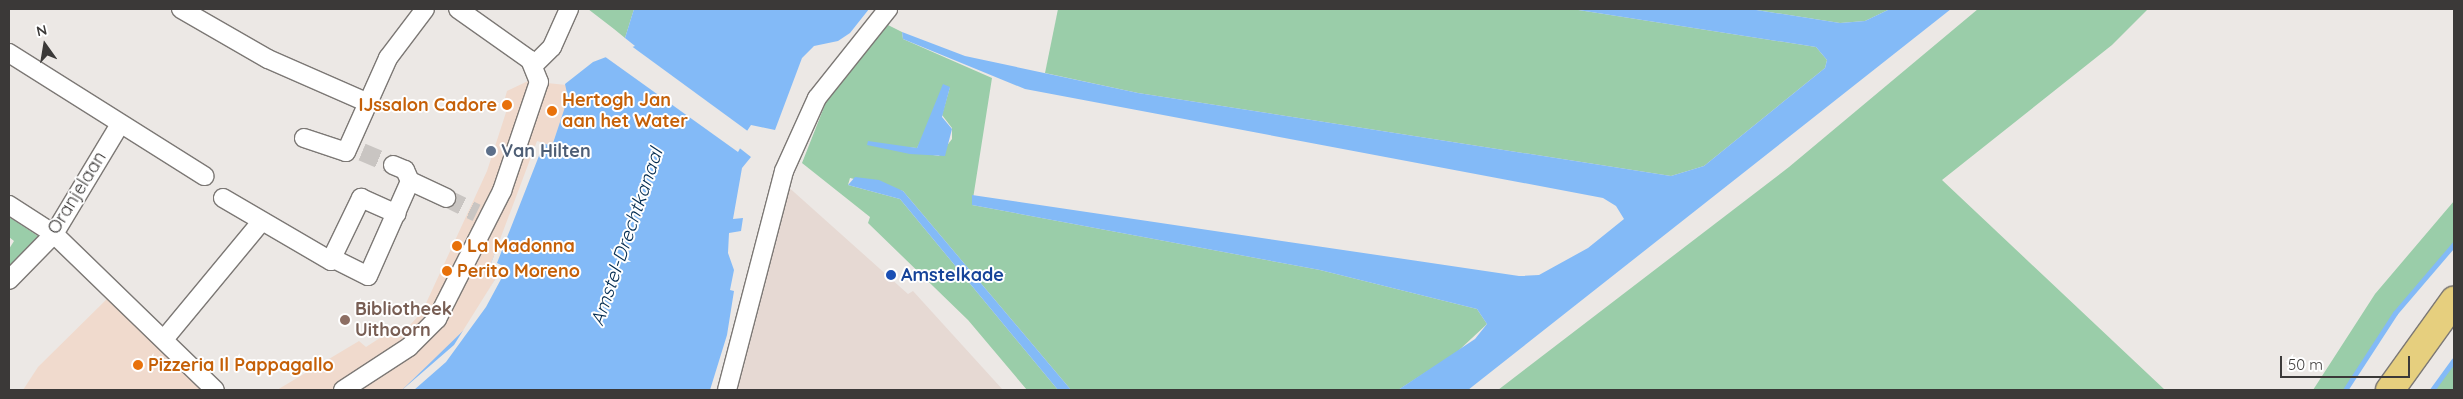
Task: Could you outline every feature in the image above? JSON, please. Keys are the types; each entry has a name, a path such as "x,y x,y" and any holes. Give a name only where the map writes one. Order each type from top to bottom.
{"main road":[{"path":"2390,390 2454,301"}],"street":[{"path":"181,9 268,59 368,103"},
{"path":"304,138 346,152 356,150 368,103 388,58 425,9"},
{"path":"343,390 409,347 437,319 539,82 535,64 458,9"},
{"path":"535,64 552,47 568,9"},
{"path":"726,390 784,171 817,98 888,9"},
{"path":"9,54 204,176"},
{"name":"Oranjelaan","path":"9,280 54,234 120,124"},
{"path":"392,164 405,170 410,181 446,198"},
{"path":"332,258 368,276 410,181"},
{"path":"224,198 261,222 330,261 360,198 397,214"},
{"path":"9,205 54,234 165,338 215,390"},
{"path":"165,338 261,222"}],"shaded area":[{"path":"528,81 566,85 570,98 502,273 456,344 405,390 277,390 359,341 366,347 389,332 398,338 422,312 487,171 510,100 505,98 507,91"},
{"path":"785,184 908,294 913,291 1003,390 736,390"},
{"path":"115,291 215,390 23,390 38,367"}],"green space":[{"path":"588,9 634,9 625,38 614,29"},
{"path":"1058,9 1572,9 1816,47 1827,60 1825,68 1704,166 1671,176 1138,93 1045,73"},
{"path":"1750,9 1890,9 1865,21 1840,23"},
{"path":"1978,9 2148,9 2112,45 1942,180 2165,390 1498,390 1789,167"},
{"path":"888,25 902,32 903,39 992,78 972,205 1320,270 1477,309 1487,324 1456,353 1398,390 1071,390 903,191 850,178 848,185 900,199 1058,390 1027,390 968,320 868,223 870,217 802,163 828,97","holes":["950,87 942,115 952,128 952,139 939,156 867,144 917,148"]},
{"path":"2454,201 2454,244 2395,313 2345,390 2313,390 2375,294"},
{"path":"9,217 41,238 9,271 9,249 14,241 9,237"},
{"path":"2454,360 2454,390 2432,390 2436,384"}],"water":[{"name":"Amstel-Drechtkanaal","path":"634,9 869,9 850,33 838,41 814,46 802,58 775,130 751,125 737,146 751,157 742,168 733,219 743,218 741,231 729,233 728,253 734,270 730,290 734,291 727,335 710,390 402,390 468,326 499,273 490,266 539,142 552,146 568,98 565,84 593,62 635,46 625,38"},
{"path":"1572,9 1750,9 1840,23 1865,21 1890,9 1951,9 1468,390 1398,390 1475,339 1487,324 1477,309 1320,270 972,205 972,195 1519,276 1539,275 1588,248 1624,219 1616,206 1603,198 1025,89 903,39 902,32 965,56 1138,93 1671,176 1704,166 1825,68 1827,60 1816,47"},
{"path":"943,84 950,87 942,117 952,129 945,156 910,154 867,145 868,141 917,148"},
{"path":"855,177 879,180 903,191 1071,390 1058,390 900,199 848,185"}],"pier":[{"path":"630,45 749,132 738,152 604,56"},
{"path":"537,141 544,143 497,263 507,268 486,307 446,362 414,390 402,390 454,345 499,273 490,266"}],"waterway":[{"path":"2345,390 2395,313 2454,244"},
{"path":"2432,390 2454,360"}],"tunnel":[{"path":"362,152 393,165"},
{"path":"446,198 477,213"}],"place":[{"name":"IJssalon Cadore","path":"507,105"},
{"name":"Hertogh Jan aan het Water","path":"552,111"},
{"name":"Van Hilten","path":"491,151"},
{"name":"La Madonna","path":"457,246"},
{"name":"Perito Moreno","path":"447,271"},
{"name":"Amstelkade","path":"891,275"},
{"name":"Bibliotheek Uithoorn","path":"345,320"},
{"name":"Pizzeria Il Pappagallo","path":"138,365"}]}
